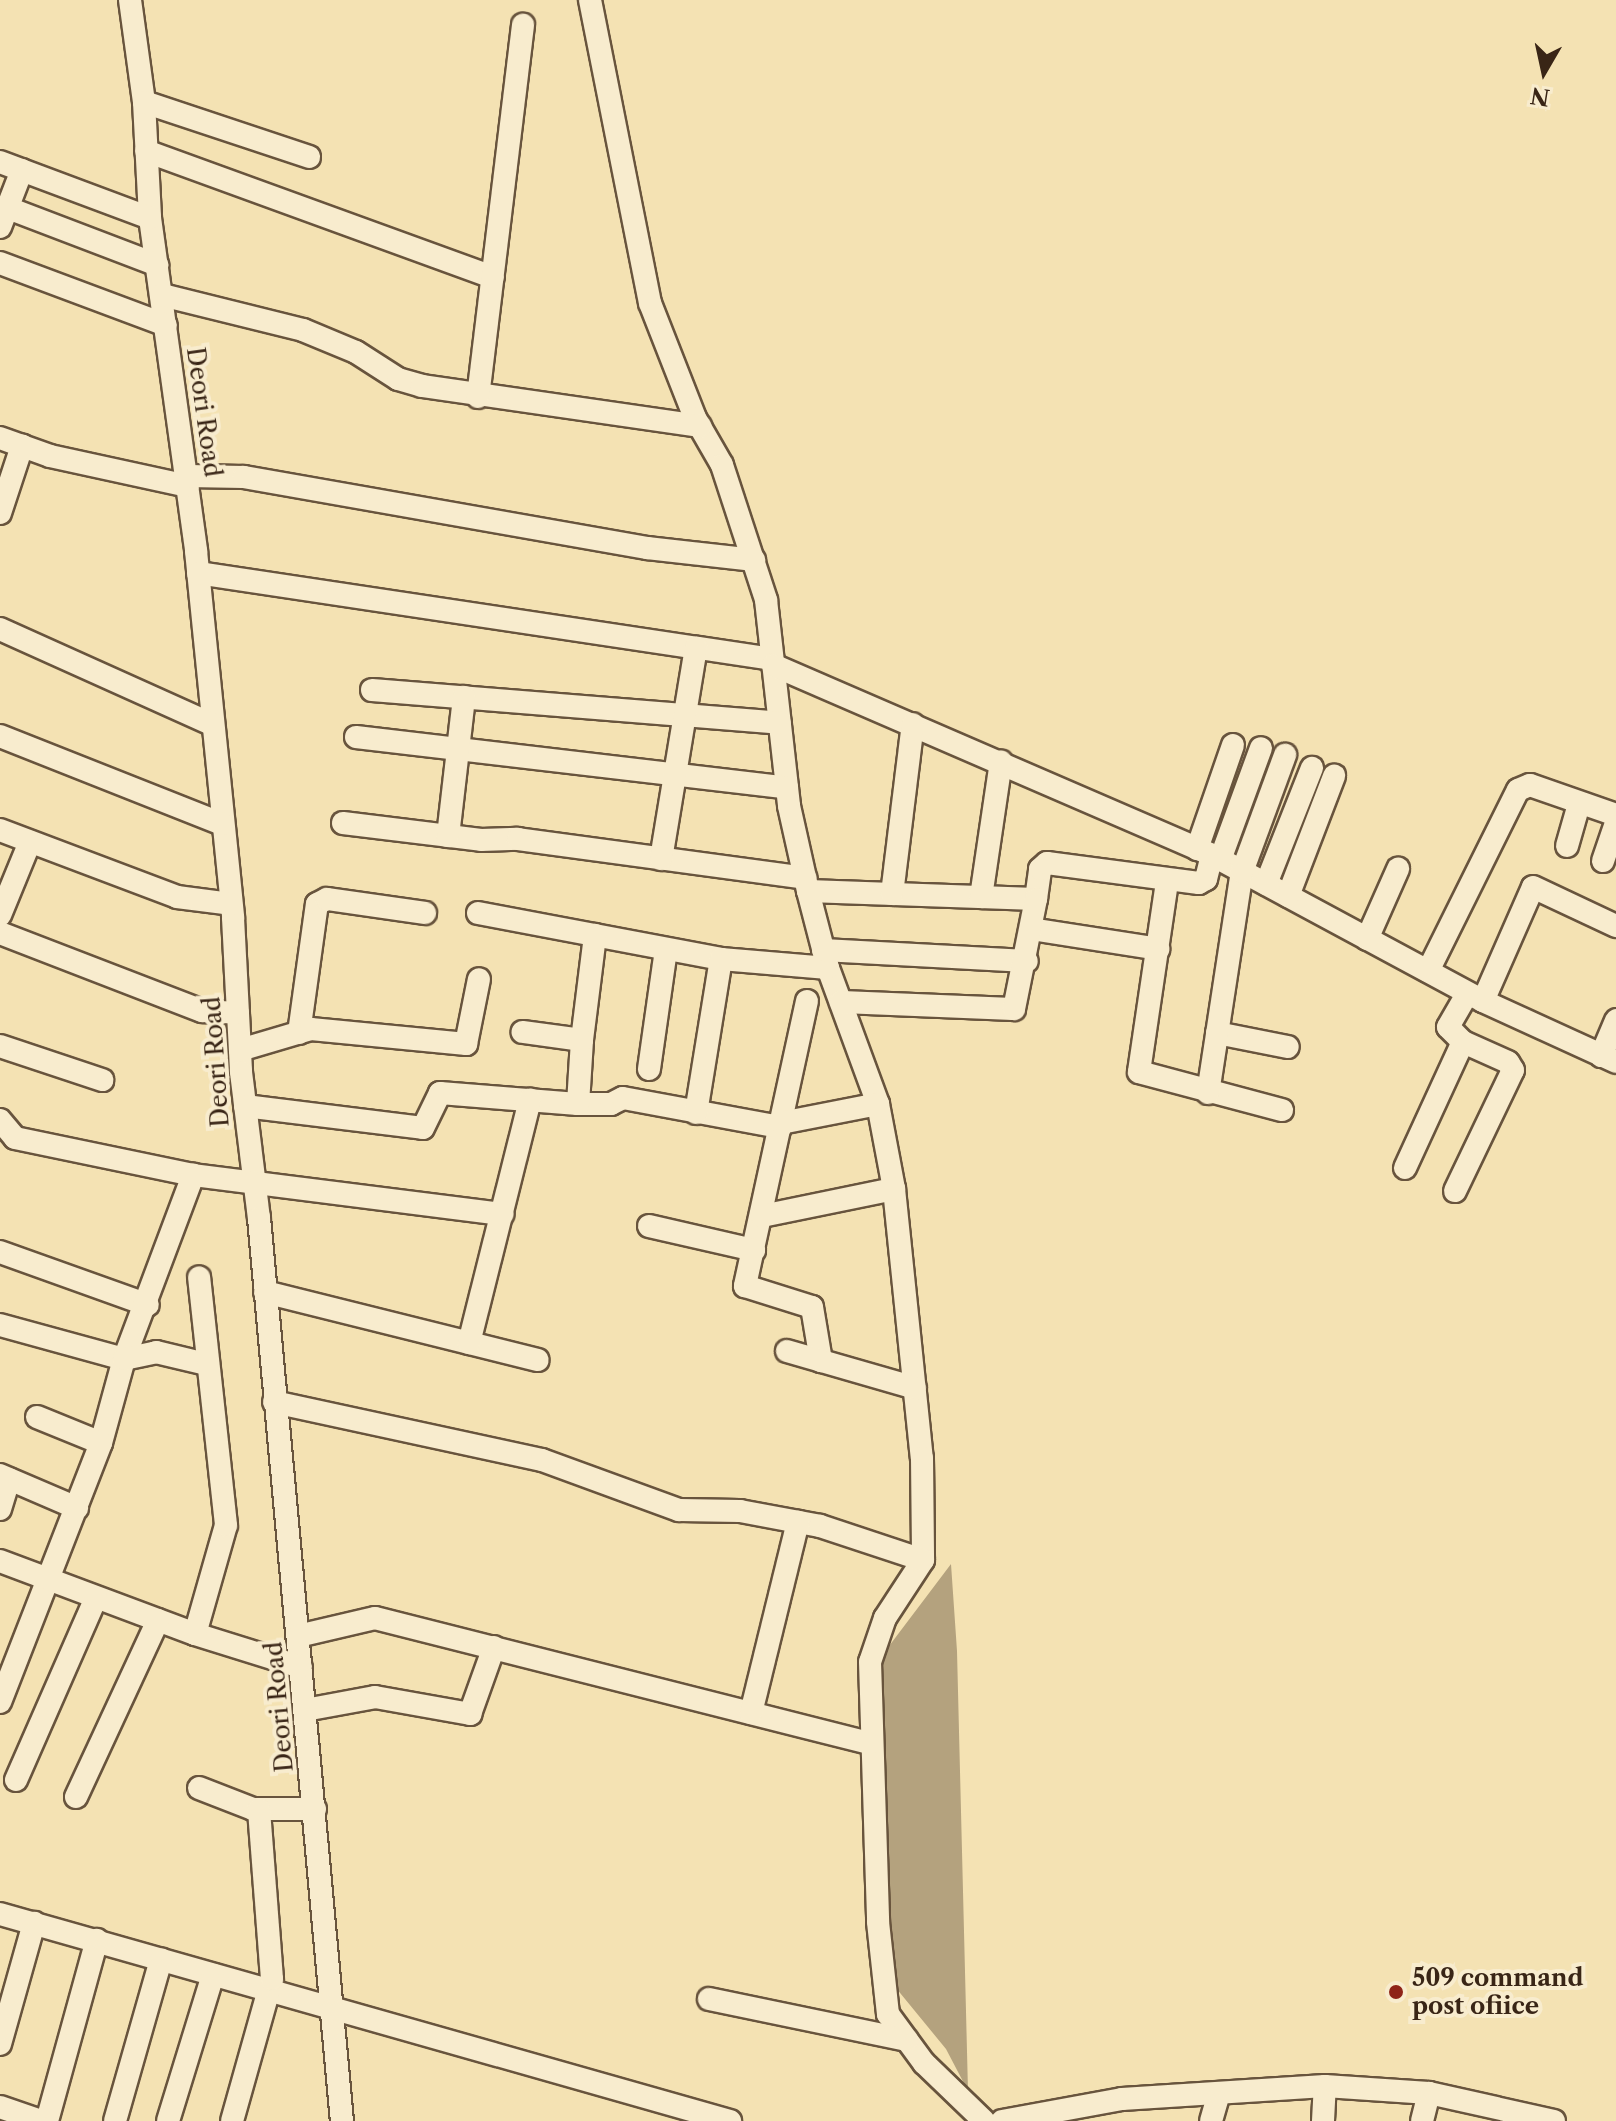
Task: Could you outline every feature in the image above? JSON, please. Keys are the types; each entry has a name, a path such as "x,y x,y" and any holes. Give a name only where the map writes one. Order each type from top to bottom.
{"street":[{"name":"Deori Road","path":"130,0 144,102 150,218 188,481 198,573 231,904 245,1106 315,1809 342,2121"},
{"path":"590,0 650,303 700,426 722,465 754,560 773,662 787,788 806,885 826,959 878,1104 894,1189 922,1458 923,1560 875,1641 869,1743 878,1922 888,2014 907,2040 984,2121"},
{"path":"478,397 523,25"},
{"path":"144,102 309,157"},
{"path":"146,151 493,277"},
{"path":"0,162 150,218"},
{"path":"22,170 4,217 157,265"},
{"path":"0,263 166,325"},
{"path":"162,295 303,330 356,352 398,379 478,397 700,426"},
{"path":"0,438 22,446 188,481 244,477 647,548 754,560"},
{"path":"0,513 22,446"},
{"path":"198,573 773,662 1210,855 1475,997 1608,1059 1616,1020"},
{"path":"0,629 211,724"},
{"path":"661,859 678,775 696,648"},
{"path":"372,690 780,723"},
{"path":"448,836 464,697"},
{"path":"892,894 913,724"},
{"path":"0,736 222,824"},
{"path":"356,737 787,788"},
{"path":"841,1002 1007,1011 1019,1001 1040,869 1047,863 1167,882 1203,881 1233,745"},
{"path":"1210,855 1261,748"},
{"path":"1208,1093 1242,872 1285,755"},
{"path":"981,897 1001,761"},
{"path":"1266,884 1312,768"},
{"path":"1288,896 1334,776"},
{"path":"1428,971 1518,790 1530,785 1616,815"},
{"path":"1567,846 1579,804"},
{"path":"343,823 448,836 518,839 661,859 806,885 892,894 1036,899"},
{"path":"1603,861 1616,823"},
{"path":"0,830 177,897 231,904"},
{"path":"0,915 30,842"},
{"path":"1367,939 1398,869"},
{"path":"1167,882 1139,1072 1208,1093 1282,1110"},
{"path":"1455,1191 1513,1070 1508,1062 1463,1042 1448,1023 1475,997 1533,887 1541,887 1616,926"},
{"path":"299,1033 317,904 327,899 425,913"},
{"path":"478,913 721,959 1027,961"},
{"path":"1031,929 1158,949"},
{"path":"0,933 202,1011 238,1013"},
{"path":"578,1104 582,1040 595,935"},
{"path":"649,1069 666,949"},
{"path":"696,1113 721,959"},
{"path":"240,1050 311,1029 466,1044 479,979"},
{"path":"807,1001 746,1289 812,1307 821,1361"},
{"path":"523,1032 582,1040"},
{"path":"1217,1033 1288,1047"},
{"path":"1405,1168 1463,1042"},
{"path":"0,1046 102,1080"},
{"path":"245,1106 423,1128 440,1093 578,1104 611,1104 623,1098 696,1113 781,1125 878,1104"},
{"path":"469,1343 530,1100"},
{"path":"0,1120 15,1138 193,1175 503,1214"},
{"path":"0,1702 101,1443 124,1359 148,1305 193,1175"},
{"path":"762,1216 894,1189"},
{"path":"649,1226 754,1250"},
{"path":"0,1252 148,1305"},
{"path":"195,1634 226,1525 206,1364 199,1277"},
{"path":"265,1292 538,1360"},
{"path":"0,1325 124,1359 156,1352 206,1364"},
{"path":"787,1351 915,1388"},
{"path":"274,1402 542,1460 679,1510 740,1511 798,1522 923,1560"},
{"path":"37,1417 101,1443"},
{"path":"0,1509 4,1477 77,1508"},
{"path":"751,1713 798,1522"},
{"path":"0,1561 195,1634 301,1667"},
{"path":"16,1780 96,1598"},
{"path":"298,1636 375,1618 869,1743"},
{"path":"76,1797 158,1620"},
{"path":"305,1710 375,1697 470,1714 494,1647"},
{"path":"199,1788 236,1806 315,1809"},
{"path":"232,2121 271,1992 259,1809"},
{"path":"0,1914 730,2121"},
{"path":"0,2044 34,1923"},
{"path":"0,2107 44,2121 97,1940"},
{"path":"115,2121 161,1959"},
{"path":"168,2121 213,1975"},
{"path":"709,1999 907,2040"},
{"path":"1323,2121 1325,2086"},
{"path":"1002,2121 1122,2099 1325,2086 1429,2093 1514,2116 1554,2121"},
{"path":"1211,2121 1219,2093"},
{"path":"1422,2121 1429,2093"},
{"path":"1115,2121 1122,2099"}],"shaded area":[{"path":"951,1564 957,1651 968,2091 946,2049 896,1988 885,1876 880,1658"}],"place":[{"name":"509 command post ofiice","path":"1396,1992"}]}
